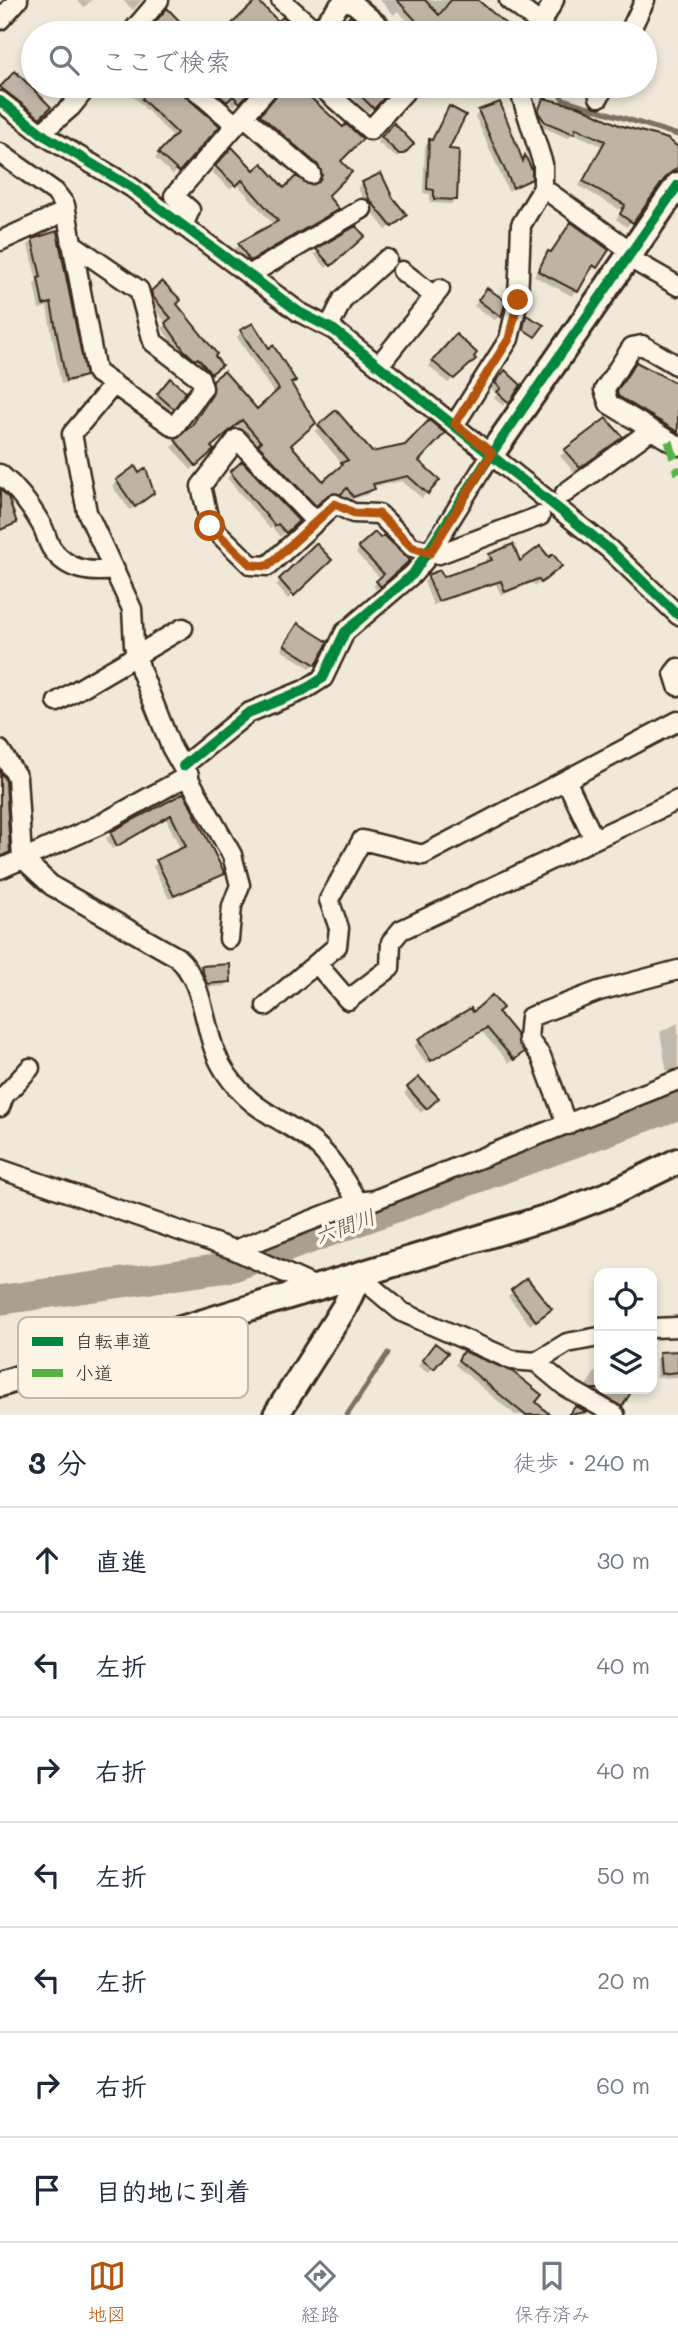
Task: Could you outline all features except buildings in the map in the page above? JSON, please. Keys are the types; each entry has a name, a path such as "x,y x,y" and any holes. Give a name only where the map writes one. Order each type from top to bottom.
{"street":[{"path":"0,20 18,0"},
{"path":"141,21 159,0"},
{"path":"281,0 304,21"},
{"path":"327,21 347,0 373,21"},
{"path":"509,0 531,21"},
{"path":"544,21 554,0"},
{"path":"635,21 645,0"},
{"path":"41,133 78,98"},
{"path":"208,98 312,174"},
{"path":"183,226 190,210 174,196 259,98"},
{"path":"334,98 370,130 399,98"},
{"path":"455,424 509,339 518,300 521,225 543,188 543,164 522,98"},
{"path":"0,102 41,133 131,187 299,312 329,327 492,453 609,549 678,615"},
{"path":"0,153 55,192 66,211 71,243 96,372 174,427 203,388 200,378 153,342 139,290 71,243"},
{"path":"0,869 99,825 186,771 248,713 304,690 323,678 345,632 414,574 430,553 492,453 678,185"},
{"path":"543,188 631,255 678,286"},
{"path":"248,275 362,209"},
{"path":"0,241 66,211"},
{"path":"329,327 343,299 387,259"},
{"path":"379,365 437,292 402,271"},
{"path":"678,366 642,345 632,347 604,390 609,404 678,446"},
{"path":"114,384 72,434 87,512 132,609 136,655 171,747 232,855 240,885 232,906 229,939"},
{"path":"565,493 651,430"},
{"path":"316,522 236,439 201,486 210,526 251,565 268,566 316,522 335,504 354,513 379,514 412,547 439,554 540,516"},
{"path":"0,474 30,506 51,548 62,560 92,573 115,570"},
{"path":"57,702 183,628"},
{"path":"678,668 674,673 678,687"},
{"path":"266,1006 337,946 339,928 329,900 362,839 423,855 678,721"},
{"path":"0,750 17,778 22,858 52,886 177,957 191,970 204,1023 224,1071 244,1097 267,1116 309,1139 320,1149 358,1202"},
{"path":"566,780 594,839"},
{"path":"317,964 348,1000 390,968 391,942 401,930 678,800"},
{"path":"567,1125 541,1056 528,1040 530,1017 600,992 678,970"},
{"path":"0,1107 4,1096 30,1068"},
{"path":"238,1251 358,1202 374,1200 678,1080"},
{"path":"224,1317 558,1214 678,1161"},
{"path":"0,1169 238,1251 318,1289"},
{"path":"359,1276 402,1312 512,1360 536,1362 598,1410 615,1415"},
{"path":"276,1415 344,1308 359,1276"},
{"path":"657,1328 678,1327"},
{"path":"536,1362 567,1343 594,1338"},
{"path":"0,1384 18,1379"}],"waterway":[{"path":"364,0 388,21"},
{"path":"562,98 678,135"},
{"name":"六間川","path":"0,1300 232,1267 678,1105"},
{"path":"347,1415 388,1353"}],"marked path":[{"path":"669,441 678,474"}],"cycle path":[{"path":"0,101 45,136 131,187 299,312 334,330 609,549 678,615"},
{"path":"183,766 248,713 304,690 323,678 345,632 413,574 492,453 678,185"}],"route":[{"path":"210,526 251,565 268,566 335,504 354,513 379,514 412,547 430,553 492,453 455,424 509,339 518,300"}]}
